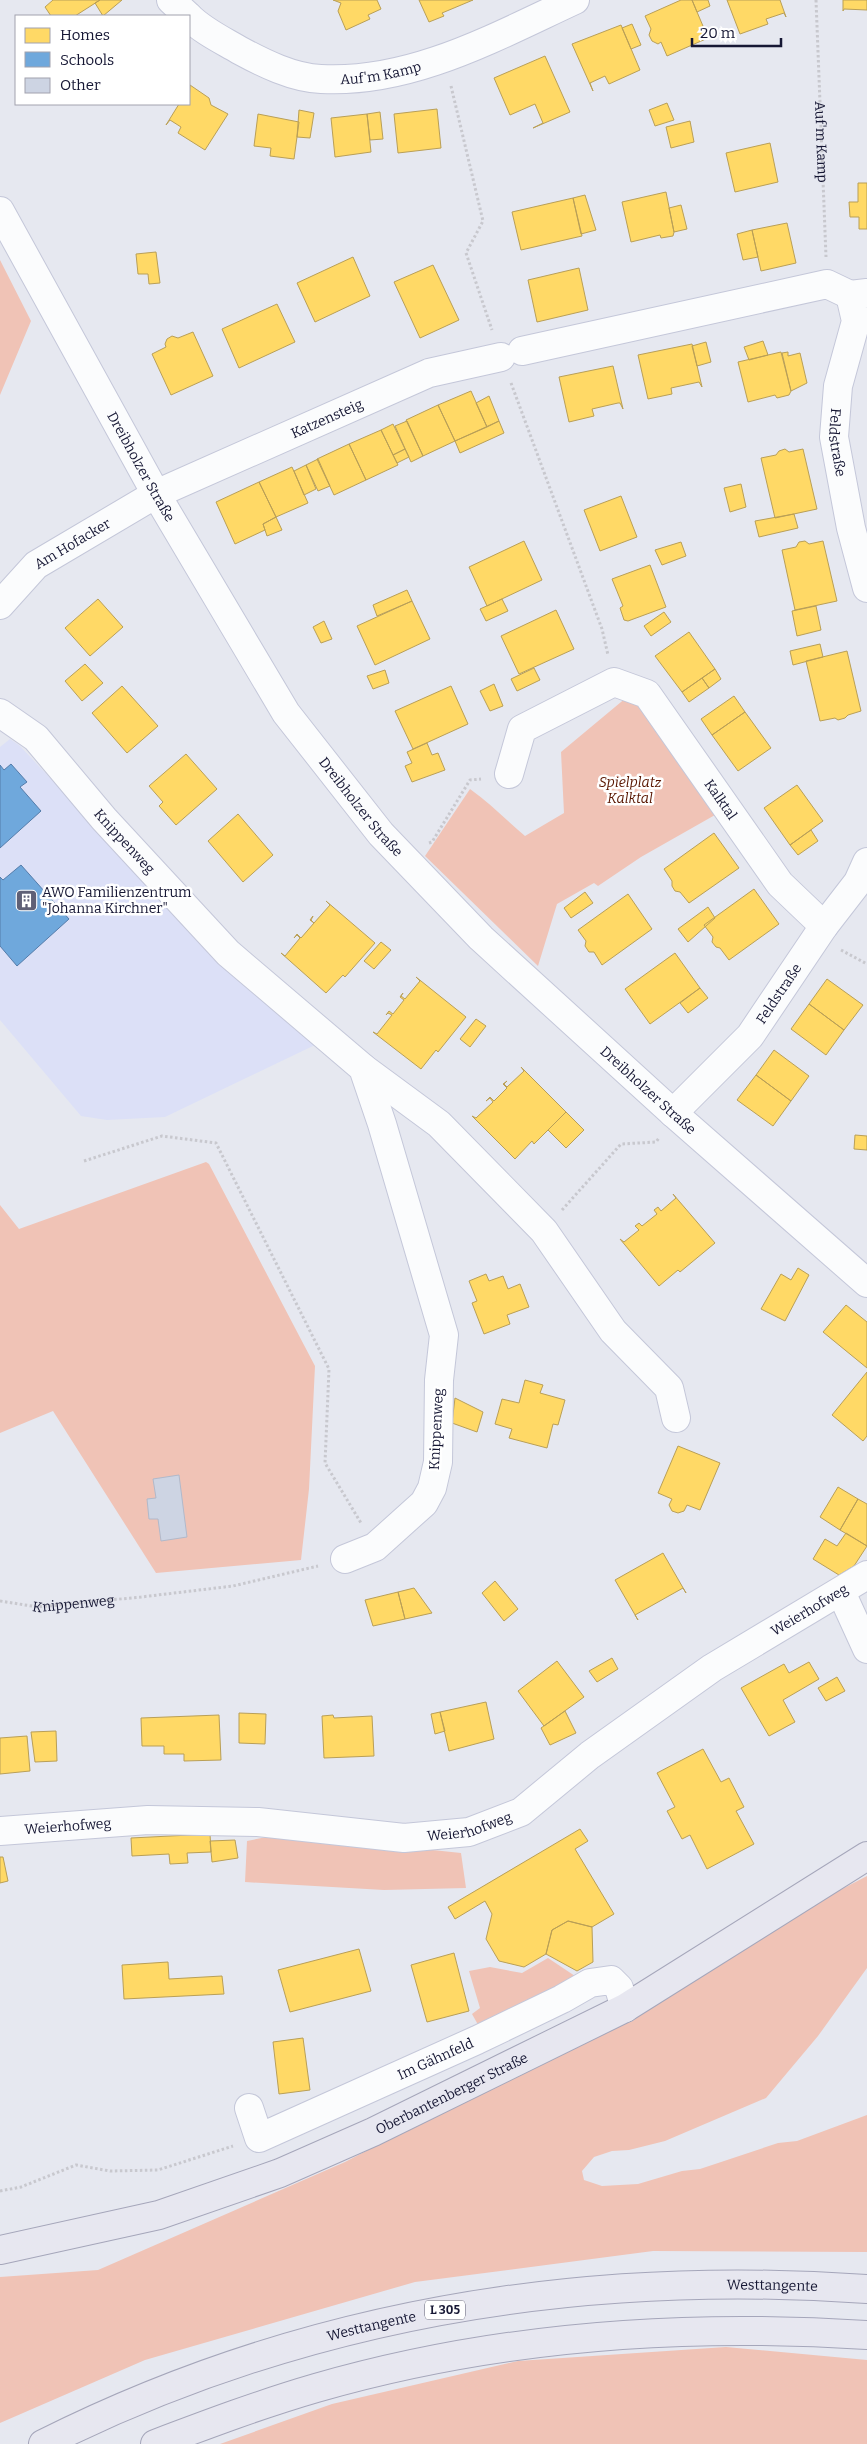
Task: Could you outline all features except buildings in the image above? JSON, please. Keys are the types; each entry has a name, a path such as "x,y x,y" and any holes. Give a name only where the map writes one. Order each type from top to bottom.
{"main road":[{"name":"Oberbantenberger Straße","path":"0,2250 159,2215 280,2173 373,2132 625,2008 867,1856"},
{"name":"Westtangente","path":"43,2444 146,2397 225,2368 306,2342 388,2321 469,2305 633,2286 742,2283 867,2289"},
{"path":"155,2444 235,2414 316,2388 399,2366 483,2350 567,2338 654,2331 798,2331 867,2335"}],"street":[{"name":"Auf'm Kamp","path":"171,0 186,15"},
{"name":"Auf'm Kamp","path":"190,19 199,27 253,57 292,73 320,79 374,76 403,71 445,58 574,0"},
{"name":"Dreibholzer Straße","path":"0,211 156,494 286,713 381,834 481,938 673,1113 867,1283"},
{"name":"Katzensteig","path":"156,494 429,373 512,354 848,291"},
{"name":"Feldstraße","path":"848,291 856,321 838,386 834,437 851,528 867,588"},
{"name":"Am Hofacker","path":"0,606 36,565 156,494"},
{"path":"508,774 522,729 614,682"},
{"name":"Kalktal","path":"614,682 647,694 780,884 824,926"},
{"name":"Knippenweg","path":"0,713 36,738 104,819 228,953 363,1068 439,1124 544,1231 613,1331 669,1388 676,1418"},
{"name":"Feldstraße","path":"673,1113 750,1036 824,926 858,882 867,862"},
{"name":"Knippenweg","path":"345,1559 376,1546 424,1503 432,1488 438,1462 439,1380 444,1335 382,1124 363,1068"},
{"name":"Weierhofweg","path":"0,1831 148,1820 258,1822 404,1838 469,1832 521,1812 590,1756 712,1668 867,1575"},
{"path":"841,1592 867,1649"},
{"name":"Im Gähnfeld","path":"259,2138 477,2040 562,1999 590,1983 611,1980 619,1988 625,2008"},
{"path":"250,2108 259,2138"}],"path":[{"name":"Auf'm Kamp","path":"816,0 848,291"},
{"path":"445,58 483,221 466,253 512,354 559,513 602,629 614,682"},
{"path":"397,851 432,842 470,780 508,774"},
{"path":"544,1231 621,1144 656,1142 673,1113"},
{"path":"84,1161 162,1136 216,1143 328,1369 325,1463 376,1546"},
{"name":"Knippenweg","path":"0,1601 38,1607 233,1586 345,1559"},
{"path":"0,2191 21,2187 76,2165 110,2171 158,2170 259,2138"}],"shaded area":[{"path":"10,739 20,746 144,878 315,1045 165,1117 107,1120 81,1116 0,1020 0,747"}],"green space":[{"path":"0,260 31,321 0,395"},
{"name":"Spielplatz Kalktal","path":"633,692 722,811 641,857 598,886 594,883 557,904 538,966 425,856 470,789 525,836 564,813 561,752"},
{"path":"206,1162 209,1164 315,1366 309,1489 301,1560 156,1573 53,1411 0,1433 0,1205 19,1229"},
{"path":"281,1834 461,1853 466,1888 384,1890 245,1882 247,1841"},
{"path":"867,1876 867,1968 818,2036 766,2098 665,2141 629,2150 612,2151 594,2157 582,2171 584,2180 602,2186 638,2184 682,2171 700,2169 778,2143 797,2141 867,2115 867,2252 653,2251 415,2282 145,2360 0,2423 0,2277 98,2270 345,2162 624,2017 823,1899"},
{"path":"548,1958 575,1976 481,2030 472,2014 480,2008 469,1971 490,1967 522,1973"},
{"path":"726,2347 867,2360 867,2444 220,2444 332,2404 518,2361"}],"place":[{"name":"AWO Familienzentrum \"Johanna Kirchner\"","path":"26,900"}]}
